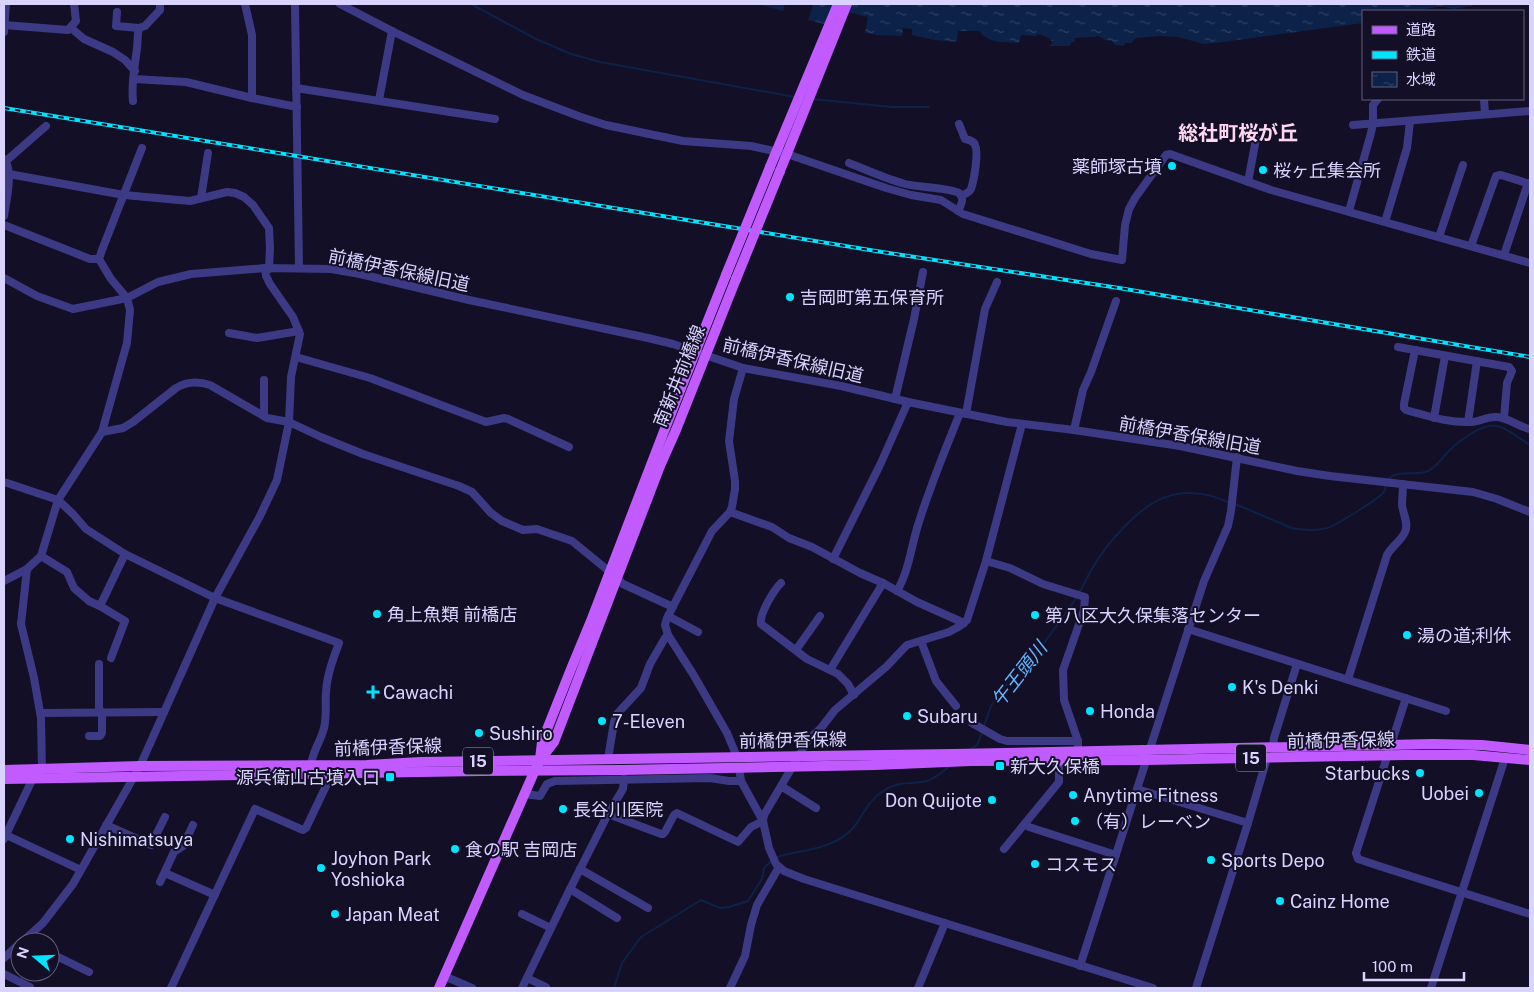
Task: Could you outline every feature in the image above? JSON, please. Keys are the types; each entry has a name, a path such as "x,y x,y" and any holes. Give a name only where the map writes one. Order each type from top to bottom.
{"main road":[{"name":"南新井前橋線","path":"782,152 783,136 838,4"},
{"name":"南新井前橋線","path":"439,988 535,770 554,742 613,575 700,354 782,152 794,138 847,4"},
{"name":"前橋伊香保線","path":"4,779 133,777 198,779 330,773 535,770 738,762 799,756 979,754 1078,746 1150,749 1391,744 1482,745 1530,750"},
{"name":"前橋伊香保線","path":"4,770 140,766 311,765 608,759 738,762 792,767 971,761 1146,760 1388,755 1466,755 1530,760"}],"street":[{"path":"4,32 6,4"},
{"path":"4,25 68,30 76,21 74,4"},
{"path":"117,12 116,26 139,28 145,26 160,10 160,4"},
{"path":"245,4 252,35 252,98"},
{"path":"295,4 299,268"},
{"path":"340,4 392,32 549,106 606,125 682,141 746,146 782,152 886,188 941,200 963,214 1084,252 1122,260 1125,225 1129,209 1167,154 1173,154 1271,190 1530,263"},
{"path":"71,28 84,39 113,52 125,60 134,75"},
{"path":"133,101 138,46 137,34 139,28"},
{"path":"379,100 392,32"},
{"path":"134,75 186,82 252,98 296,106"},
{"path":"296,88 495,119"},
{"path":"1349,211 1373,124 1373,104 1377,100"},
{"path":"1484,100 1485,114"},
{"path":"1353,125 1530,111"},
{"path":"1385,222 1407,148 1410,121"},
{"path":"958,124 965,139 974,142 976,156 971,188 962,196"},
{"path":"4,216 9,174 5,160 46,126"},
{"path":"1248,182 1256,139"},
{"path":"5,579 27,569 41,556 58,500 102,432 127,343 130,310 127,298 110,278 100,260 102,250 142,148"},
{"path":"201,198 208,153"},
{"path":"849,163 905,184 921,188 950,190 962,196"},
{"path":"1439,237 1463,165"},
{"path":"9,174 124,195 190,201 227,192 244,196 253,204 269,228 270,248 266,276 293,317 300,334 291,377 289,422 277,480 260,516 215,598 140,766 73,884 43,923 34,932"},
{"path":"1471,246 1496,176 1501,175 1529,184 1504,255"},
{"path":"958,211 962,202 962,196"},
{"path":"4,225 90,259 100,260"},
{"name":"前橋伊香保線旧道","path":"4,278 37,296 73,309 127,298 158,282 191,274 267,268 331,269 648,338 673,344 743,368 841,386 908,402 1022,424 1180,446 1296,470 1473,492 1530,512"},
{"path":"895,399 914,318 922,272"},
{"path":"897,591 910,558 918,523 937,469 963,413 985,309 997,282"},
{"path":"1074,430 1083,390 1116,301"},
{"path":"229,333 257,338 299,331"},
{"path":"1398,347 1506,366 1512,370 1507,383 1504,418"},
{"path":"1416,350 1404,408 1406,410 1449,422 1476,422 1487,417 1504,418 1530,429"},
{"path":"1434,418 1445,356"},
{"path":"296,357 370,378 486,422 504,418 508,419 569,447"},
{"path":"1468,422 1477,361"},
{"path":"743,368 730,420 729,441 735,489 734,501 730,512 712,531 672,607 665,625 668,635 727,732 738,762 741,782 763,820 771,854 777,866 804,879 1153,988"},
{"path":"264,380 264,416"},
{"path":"102,432 123,428 176,388 183,384 200,381 267,418 289,422 363,454 457,485 472,492 491,513 502,521 523,530 537,529 572,541 623,584 672,607"},
{"path":"833,559 880,465 908,402"},
{"path":"608,814 663,834 666,832 674,814 677,813 738,842 751,827 763,820 780,786 808,740 821,728 832,713 886,668 907,645 949,632 964,623 968,618 986,561 1022,424"},
{"path":"1080,966 1204,581 1225,533 1232,511 1237,457"},
{"path":"4,482 58,500 86,529 126,554 215,598 338,643 328,674 324,730 311,765"},
{"path":"1348,679 1388,555 1405,531 1406,519 1402,505 1403,484"},
{"path":"730,512 772,528 789,538 811,546 939,613 964,623"},
{"path":"100,606 126,554"},
{"path":"41,556 67,572 74,588 89,601 125,621 110,658"},
{"path":"972,723 1007,741 1078,746 1064,700 1062,670 1084,610 1086,599 1083,596 1043,584 1010,568 986,561"},
{"path":"27,569 22,624 40,713 42,770"},
{"path":"781,583 762,614 760,622 762,626 844,680 854,694"},
{"path":"830,670 883,583"},
{"path":"668,616 698,632"},
{"path":"796,650 820,616"},
{"path":"1188,629 1446,711"},
{"path":"608,759 617,714 641,688 650,664 668,635"},
{"path":"920,641 936,681 956,706"},
{"path":"88,736 100,736 102,733 99,664"},
{"path":"1273,747 1274,738 1297,664"},
{"path":"1406,698 1356,853 1358,859 1530,914"},
{"path":"40,713 164,712"},
{"path":"1196,988 1267,758"},
{"path":"1431,988 1505,758"},
{"path":"1004,849 1059,782 1059,761"},
{"path":"171,988 255,809 303,830 310,821 330,773"},
{"path":"33,778 4,836 81,870"},
{"path":"524,794 540,796 547,784 555,781 710,778 741,782"},
{"path":"522,988 580,868 623,789 624,779"},
{"path":"780,786 816,808"},
{"path":"1137,789 1248,823"},
{"path":"106,825 151,845 165,817"},
{"path":"1025,824 1029,827 1116,855"},
{"path":"160,882 174,852 183,846 193,825"},
{"path":"730,988 745,956 757,905 777,866"},
{"path":"580,868 648,908"},
{"path":"165,873 215,895"},
{"path":"570,889 617,918"},
{"path":"522,914 551,928"},
{"path":"918,988 945,922"},
{"path":"60,958 89,972"},
{"path":"4,974 30,986"},
{"path":"444,976 472,988"},
{"path":"527,978 546,987"}],"water":[{"path":"758,4 785,4 783,11"},
{"path":"811,4 1479,4 1454,9 1440,6 1420,10 1362,10 1362,23 1204,44 1178,37 1136,38 1132,43 1125,43 1124,46 1115,45 1112,41 1098,36 1074,38 1075,41 1070,46 1049,46 1053,43 1050,39 1040,34 1035,36 1021,35 1019,43 993,40 979,31 958,31 957,42 912,35 912,29 903,28 902,36 877,35 865,33 868,17 844,11 839,28 808,20 813,5"}],"waterway":[{"path":"471,4 536,39 571,54 600,62 795,97"},
{"path":"812,99 892,107 929,107"},
{"name":"午王頭川","path":"1388,480 1396,474 1423,473 1428,471 1459,442 1485,427 1501,427 1530,445"},
{"name":"午王頭川","path":"1235,504 1292,528 1318,530 1332,526 1366,506 1384,492 1386,484"},
{"name":"午王頭川","path":"1079,593 1098,559 1114,538 1134,517 1156,502 1166,497 1190,493 1207,495 1230,503"},
{"name":"午王頭川","path":"984,726 991,706 1000,692 1037,653 1077,597"},
{"name":"午王頭川","path":"971,749 977,745 982,733"},
{"name":"午王頭川","path":"776,858 820,847 839,840 854,827 870,803 883,791 900,784 927,781 950,766"},
{"name":"午王頭川","path":"614,988 622,963 641,937 701,900 720,908 748,901 762,879 764,868 772,860"}],"railway":[{"path":"4,108 882,252 1119,288 1530,357"}],"place":[{"name":"薬師塚古墳","path":"1172,166"},
{"name":"桜ヶ丘集会所","path":"1263,170"},
{"name":"吉岡町第五保育所","path":"790,297"},
{"name":"角上魚類 前橋店","path":"377,614"},
{"name":"第八区大久保集落センター","path":"1035,615"},
{"name":"湯の道;利休","path":"1407,635"},
{"name":"K's Denki","path":"1232,687"},
{"name":"Cawachi","path":"373,692"},
{"name":"Honda","path":"1090,711"},
{"name":"Subaru","path":"907,716"},
{"name":"7-Eleven","path":"602,721"},
{"name":"Sushiro","path":"479,733"},
{"name":"新大久保橋","path":"1000,766"},
{"name":"Starbucks","path":"1420,773"},
{"name":"源兵衛山古墳入口","path":"390,777"},
{"name":"Uobei","path":"1479,793"},
{"name":"Anytime Fitness","path":"1073,795"},
{"name":"Don Quijote","path":"992,800"},
{"name":"長谷川医院","path":"563,809"},
{"name":"（有）レーベン","path":"1075,821"},
{"name":"Nishimatsuya","path":"70,839"},
{"name":"食の駅 吉岡店","path":"455,849"},
{"name":"Sports Depo","path":"1211,860"},
{"name":"コスモス","path":"1035,864"},
{"name":"Joyhon Park Yoshioka","path":"321,868"},
{"name":"Cainz Home","path":"1280,901"},
{"name":"Japan Meat","path":"335,914"}],"district":[{"name":"総社町桜が丘","path":"1238,133"}]}
